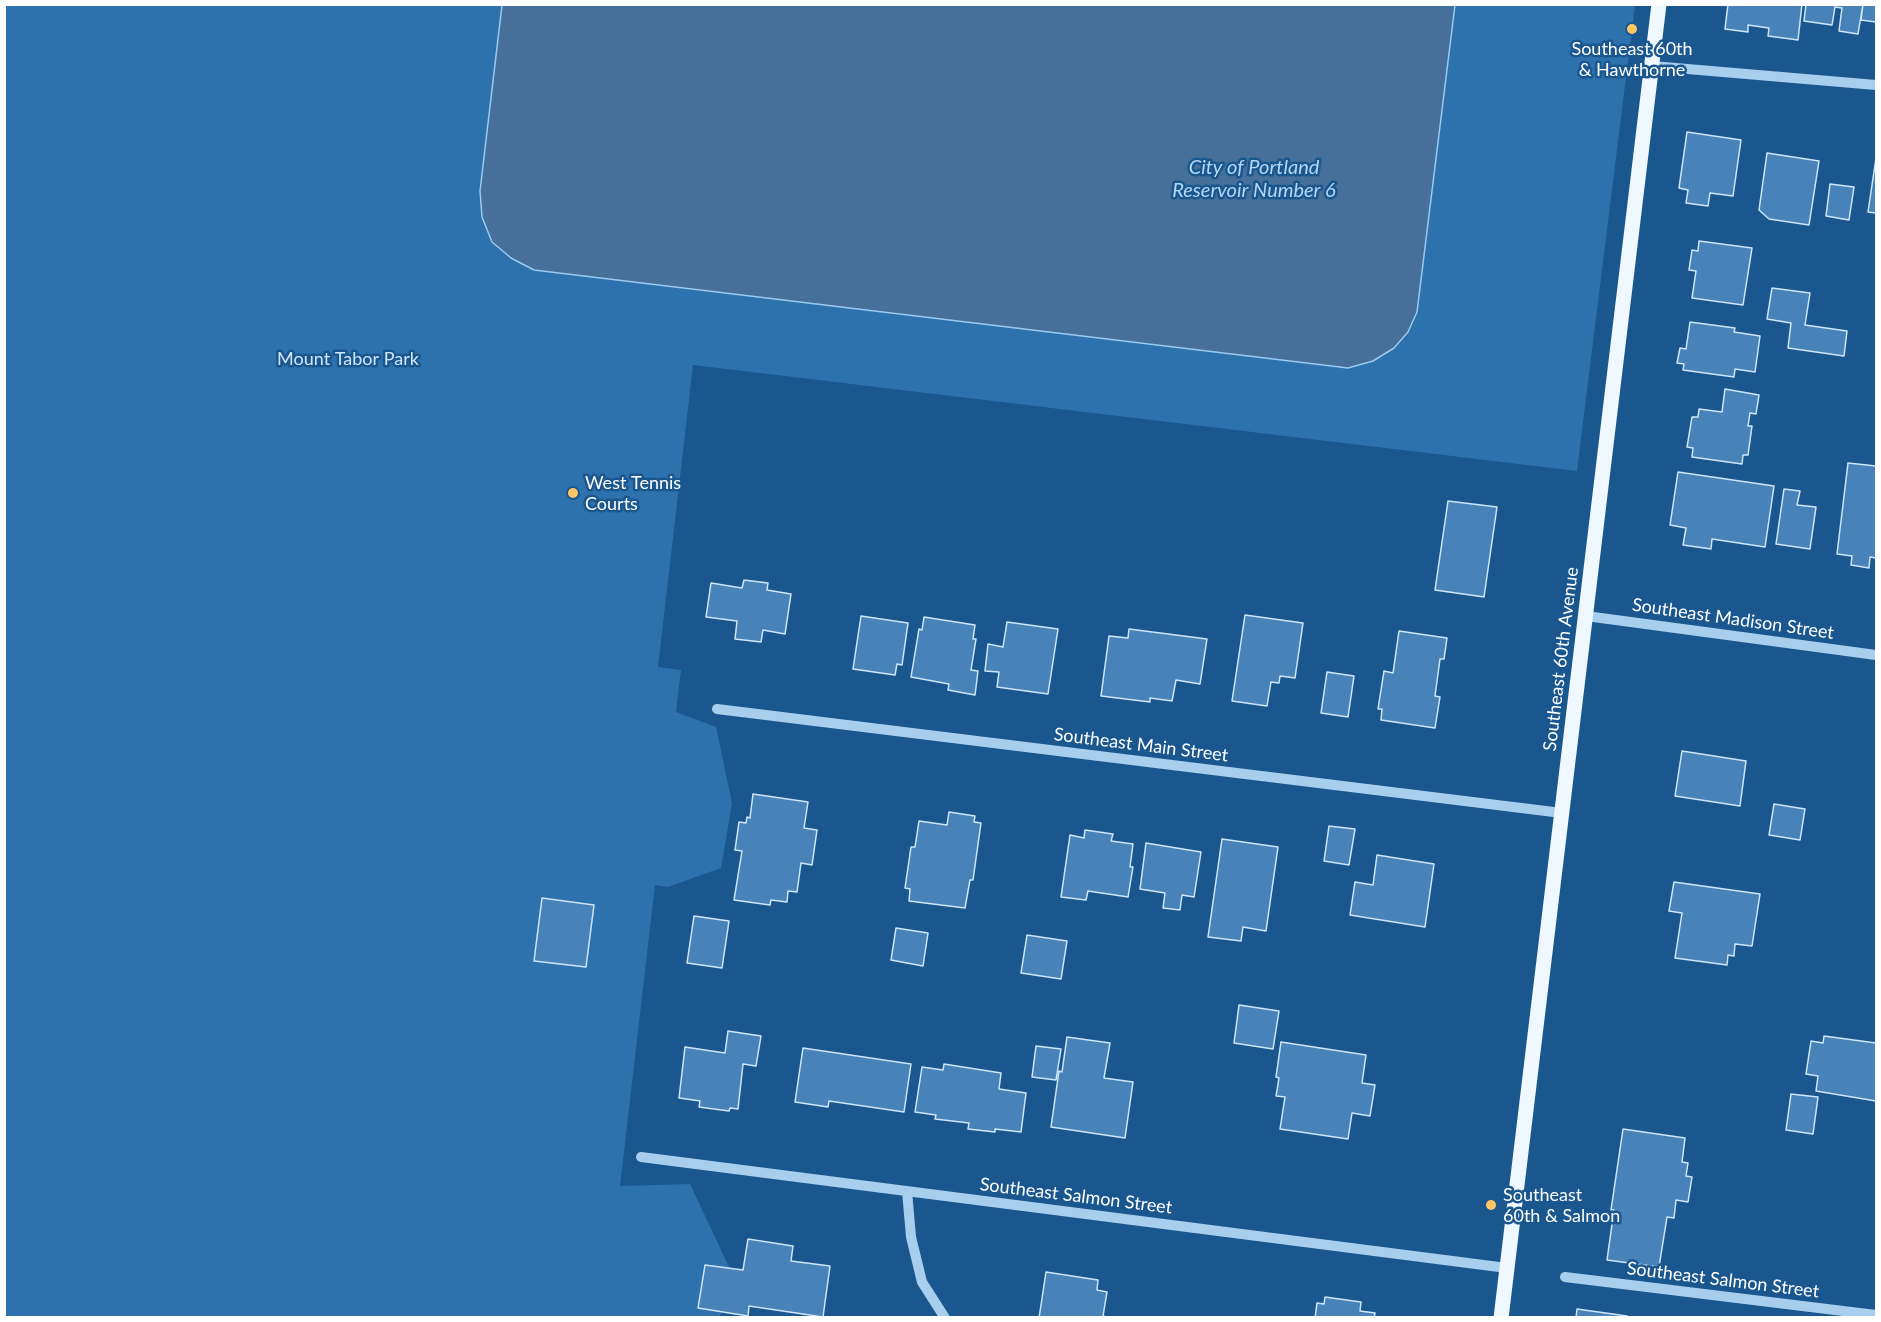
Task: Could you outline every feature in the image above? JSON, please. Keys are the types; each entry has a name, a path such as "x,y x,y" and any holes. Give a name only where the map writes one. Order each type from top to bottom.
{"main road":[{"name":"Southeast 60th Avenue","path":"1501,1317 1659,4"}],"street":[{"path":"1652,66 1876,85"},
{"name":"Southeast Madison Street","path":"1586,616 1876,655"},
{"name":"Southeast Main Street","path":"717,710 1562,813"},
{"name":"Southeast Salmon Street","path":"641,1157 1507,1268"},
{"path":"907,1191 910,1237 922,1282 945,1317"},
{"name":"Southeast Salmon Street","path":"1565,1277 1876,1315"}],"green space":[{"name":"Mount Tabor Park","path":"5,5 1635,5 1577,471 693,365 658,667 681,670 676,712 716,727 732,803 721,868 668,887 655,885 620,1186 690,1184 731,1271 720,1317 5,1317"}],"water":[{"name":"City of Portland Reservoir Number 6","path":"502,5 1455,5 1417,312 1408,332 1394,348 1373,361 1348,368 534,270 511,258 492,242 482,217 480,191"}],"building":[{"path":"1728,4 1802,4 1798,40 1768,36 1769,28 1748,25 1748,32 1725,29"},
{"path":"1806,4 1863,4 1858,34 1839,31 1842,8 1835,7 1832,25 1804,21"},
{"path":"1863,4 1876,4 1876,22 1861,20"},
{"path":"1687,132 1741,140 1733,196 1710,193 1708,206 1686,203 1688,190 1679,188"},
{"path":"1767,153 1819,161 1809,225 1769,219 1759,210"},
{"path":"1876,158 1876,213 1868,212"},
{"path":"1830,184 1854,187 1849,220 1826,216"},
{"path":"1699,241 1752,248 1743,305 1692,298 1696,271 1689,270 1692,250 1698,251"},
{"path":"1772,288 1810,293 1805,325 1847,331 1844,356 1788,348 1791,323 1767,319"},
{"path":"1690,322 1735,328 1734,332 1760,336 1755,372 1735,369 1734,377 1683,370 1684,364 1677,363 1680,348 1686,349"},
{"path":"1725,389 1759,395 1756,414 1750,413 1748,426 1752,426 1748,455 1743,455 1742,464 1692,457 1693,448 1687,447 1692,417 1698,417 1699,409 1722,412"},
{"path":"1848,463 1876,466 1876,558 1870,557 1869,568 1851,565 1852,556 1837,554"},
{"path":"1678,472 1774,486 1765,547 1712,539 1711,549 1683,545 1686,528 1670,525"},
{"path":"1784,489 1800,491 1797,505 1816,507 1810,549 1776,544"},
{"path":"1448,501 1497,507 1484,597 1435,590"},
{"path":"744,580 768,583 767,590 791,594 785,634 763,630 761,642 735,639 737,621 706,617 711,583 742,588"},
{"path":"1245,615 1303,623 1295,678 1280,676 1279,683 1271,682 1267,706 1232,701"},
{"path":"861,616 908,623 902,665 897,664 895,675 853,669"},
{"path":"924,617 975,625 973,639 976,639 971,670 978,671 975,695 948,690 949,684 911,677 919,629 922,630"},
{"path":"1007,622 1058,629 1048,694 997,687 999,672 985,671 988,644 1003,647"},
{"path":"1129,629 1207,639 1200,684 1176,680 1172,701 1150,698 1150,702 1101,696 1109,636 1128,638"},
{"path":"1399,631 1447,638 1444,659 1440,659 1435,696 1440,697 1435,728 1381,720 1382,709 1378,709 1384,671 1393,673"},
{"path":"1327,672 1354,676 1348,717 1321,713"},
{"path":"1682,751 1746,761 1740,806 1675,796"},
{"path":"753,794 808,802 804,828 817,830 812,865 801,863 797,892 788,891 787,902 771,900 770,905 734,900 742,851 735,850 739,822 746,823 747,817 750,818"},
{"path":"1774,804 1805,809 1800,840 1769,835"},
{"path":"949,812 975,816 974,822 981,823 973,880 970,880 965,908 909,901 910,889 905,888 911,847 915,847 919,821 947,825"},
{"path":"1329,826 1355,829 1349,865 1324,861"},
{"path":"1085,830 1113,834 1111,841 1133,844 1130,867 1133,867 1128,897 1088,891 1086,900 1061,897 1070,835 1084,838"},
{"path":"1222,839 1278,847 1266,931 1243,927 1241,941 1208,937"},
{"path":"1146,843 1201,852 1194,897 1182,895 1180,910 1163,908 1165,893 1140,889"},
{"path":"1377,855 1434,864 1425,927 1350,915 1355,882 1373,885"},
{"path":"1674,882 1760,894 1752,946 1735,944 1734,956 1728,955 1727,965 1675,958 1682,913 1669,911"},
{"path":"542,898 594,905 586,967 534,961"},
{"path":"694,916 729,921 722,968 687,963"},
{"path":"896,928 928,933 923,966 891,960"},
{"path":"1027,935 1067,941 1061,979 1021,973"},
{"path":"1239,1005 1279,1011 1273,1049 1234,1043"},
{"path":"728,1031 761,1036 756,1066 743,1064 738,1109 730,1108 729,1111 699,1107 700,1101 679,1098 685,1047 725,1053"},
{"path":"1824,1036 1876,1043 1876,1101 1816,1091 1818,1076 1806,1074 1811,1041 1823,1043"},
{"path":"1067,1037 1110,1043 1104,1078 1133,1082 1125,1138 1051,1127 1059,1071 1062,1072"},
{"path":"1281,1042 1366,1055 1362,1083 1375,1085 1370,1116 1352,1113 1348,1139 1280,1129 1285,1097 1276,1096"},
{"path":"1036,1046 1061,1049 1056,1080 1032,1077"},
{"path":"803,1048 911,1064 904,1112 829,1101 828,1107 795,1102"},
{"path":"944,1064 1001,1073 999,1089 1026,1093 1021,1132 968,1129 969,1123 935,1119 936,1115 915,1112 922,1067 943,1070"},
{"path":"1791,1094 1818,1097 1813,1134 1786,1130"},
{"path":"1623,1129 1685,1138 1682,1162 1688,1163 1686,1176 1692,1177 1688,1202 1676,1200 1674,1218 1667,1217 1659,1267 1607,1260 1614,1210 1611,1210"},
{"path":"748,1239 793,1246 791,1261 830,1266 823,1317 749,1306 748,1316 698,1308 705,1265 743,1270"},
{"path":"1046,1272 1098,1280 1097,1290 1107,1292 1103,1316 1110,1318 1039,1318"},
{"path":"1325,1297 1361,1302 1360,1311 1375,1313 1374,1318 1315,1318 1317,1303 1324,1304"},
{"path":"1577,1309 1627,1316 1627,1318 1576,1318"}],"place":[{"name":"Southeast 60th & Hawthorne","path":"1632,29"},
{"name":"West Tennis Courts","path":"573,493"},
{"name":"Southeast 60th & Salmon","path":"1491,1205"}]}
